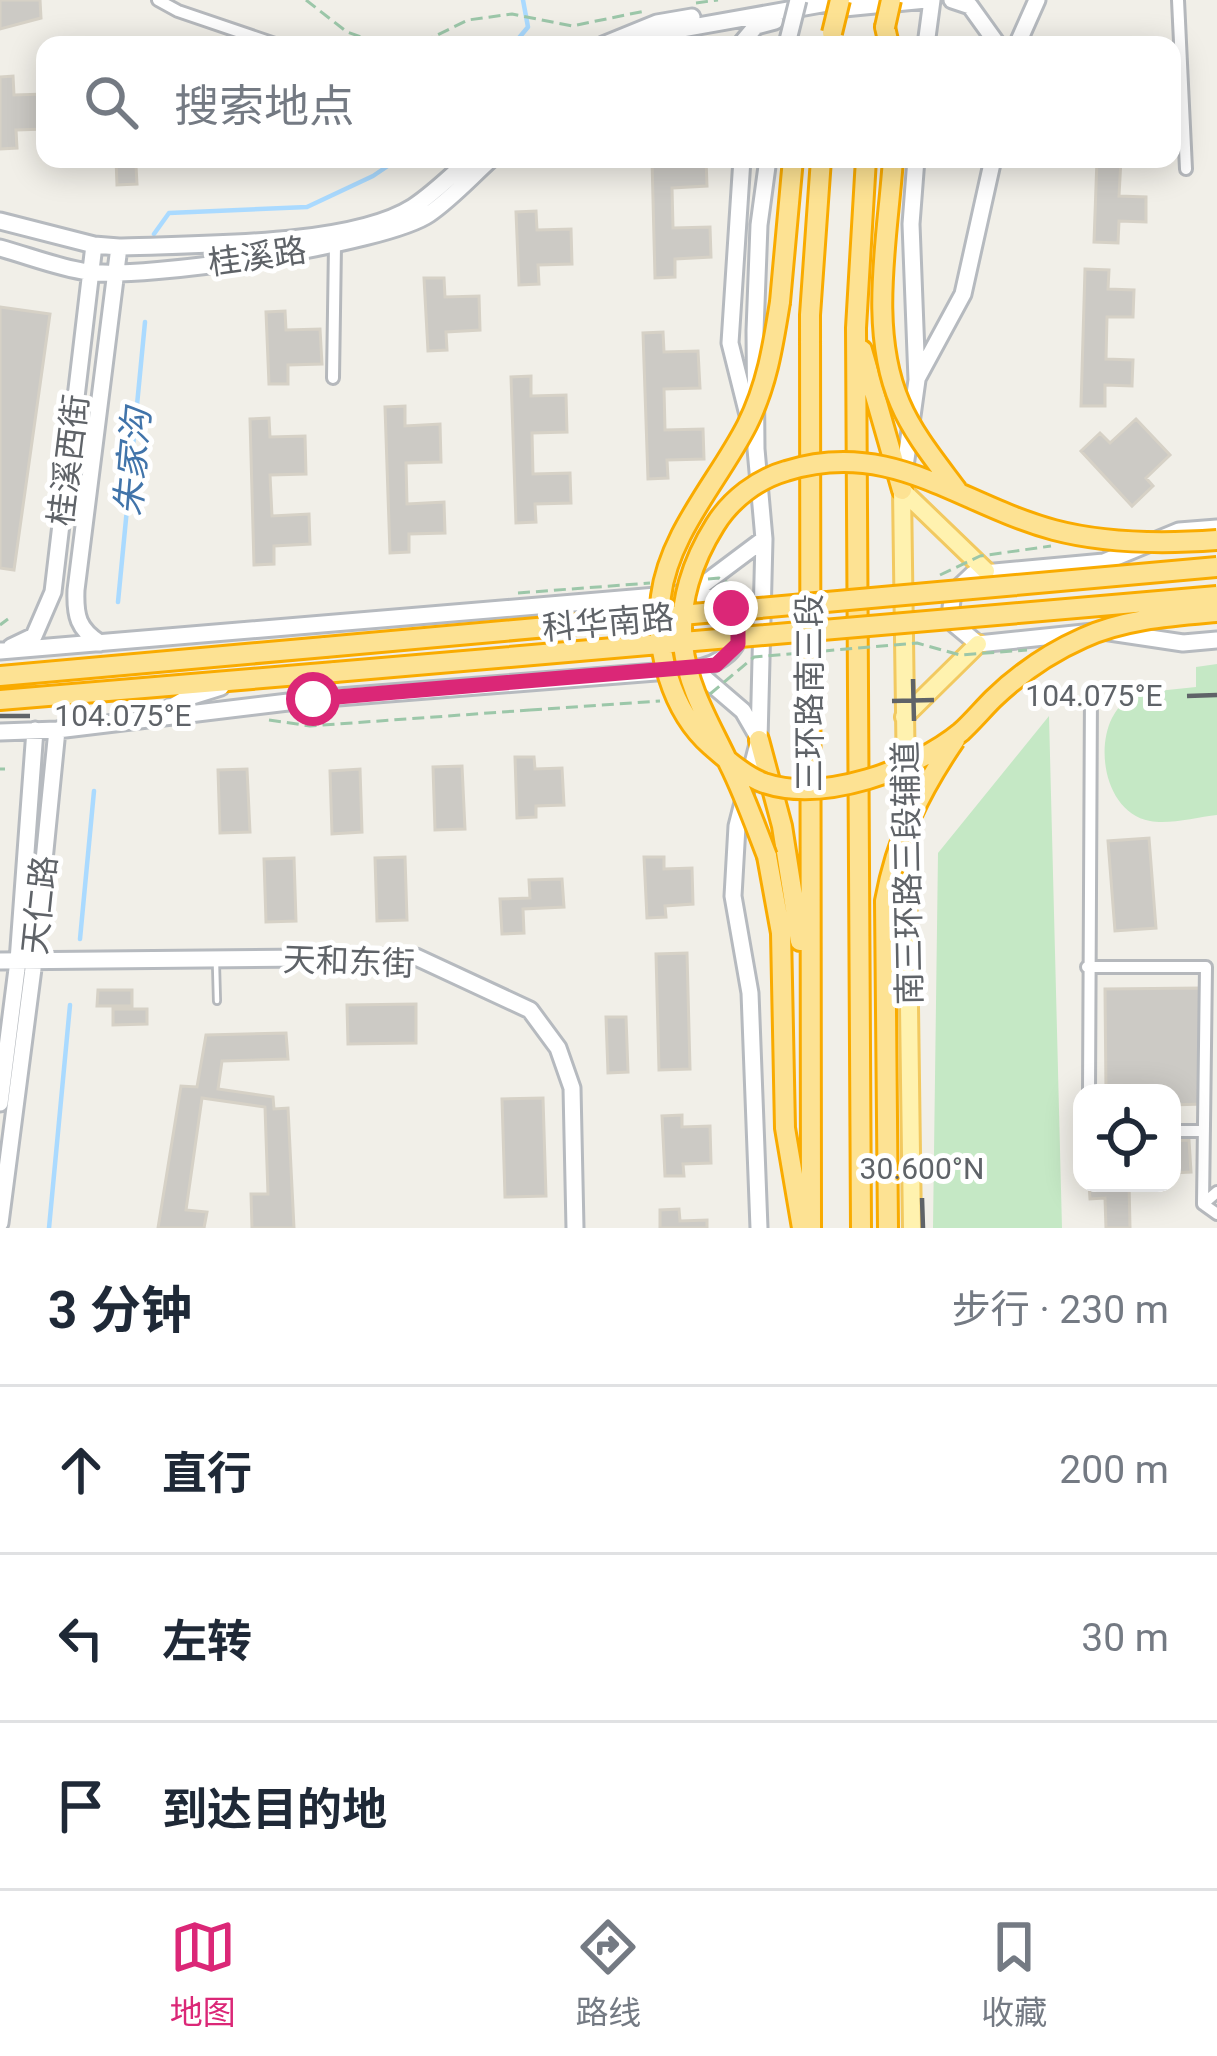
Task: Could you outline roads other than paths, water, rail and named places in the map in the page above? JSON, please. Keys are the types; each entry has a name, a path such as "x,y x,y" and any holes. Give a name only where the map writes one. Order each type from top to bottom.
{"highway":[{"path":"831,36 842,0"},
{"path":"886,36 891,0"},
{"path":"792,168 768,373 748,422 672,555 661,594 660,634 668,677 684,714 705,741 764,783 848,786 878,779 959,733"},
{"name":"三环路南三段","path":"812,1228 809,334 820,168"},
{"name":"三环路南三段","path":"861,1228 856,328 865,168"},
{"path":"892,168 883,311 892,382 901,407 957,490"},
{"path":"856,328 902,490"},
{"path":"802,1228 785,1128 781,932 767,856 692,685 683,645 688,581 702,546 742,494 772,475 813,463 847,460 894,466 1008,515 1081,536 1139,542 1217,540"},
{"name":"科华南路","path":"0,676 1217,568"},
{"name":"科华南路","path":"0,700 1217,596"},
{"path":"888,1228 885,901 894,854 923,788 959,733 1026,670 1088,635 1130,623 1217,612"},
{"path":"759,740 782,826 809,994"}],"main road":[{"path":"625,36 657,23 794,0 788,36"},
{"path":"662,36 842,0"},
{"path":"952,0 970,6 992,36"},
{"path":"1021,36 1037,0"},
{"path":"748,36 756,26 816,11 929,4 927,36"},
{"name":"桂溪路","path":"0,221 118,247 325,233 410,209 459,168"},
{"name":"桂溪路","path":"0,248 90,273 198,265 335,244 382,234 427,216 480,168"},
{"path":"741,168 730,343 756,449"},
{"path":"759,1228 750,993 733,896 737,826 759,740 764,539 756,449 758,246 767,168"},
{"name":"南三环路三段辅道","path":"911,1228 902,490 917,380 911,246 915,168"},
{"path":"917,380 963,294 991,168"},
{"name":"桂溪西街","path":"1,651 34,636 53,592 94,245"},
{"name":"桂溪西街","path":"100,643 85,633 76,618 76,590 118,247"},
{"path":"902,490 986,571"},
{"path":"978,644 955,624 953,593 962,581 986,571 1104,562 1179,531 1217,528"},
{"path":"694,586 764,539"},
{"path":"0,732 57,730 313,699 694,669 728,657 738,644 738,622 718,596 694,586 1,651"},
{"path":"904,717 978,644 1103,631 1183,643 1217,640"},
{"path":"168,637 202,658"},
{"path":"694,669 742,711 759,740"},
{"path":"148,720 189,697 247,680"},
{"name":"天仁路","path":"0,1223 35,730"},
{"name":"天仁路","path":"0,1103 17,961 57,730"},
{"name":"天和东街","path":"17,961 416,957 530,1010 558,1048 572,1088 575,1228"}],"street":[{"path":"158,0 252,36"},
{"path":"1178,0 1180,36"},
{"path":"1181,63 1186,169"},
{"path":"333,378 335,244"},
{"path":"1089,1084 1091,691"},
{"path":"1087,967 1206,967 1203,1204"},
{"path":"1181,1131 1204,1131"},
{"path":"1203,1204 1217,1192"},
{"path":"1203,1204 1217,1214"}],"lane":[{"path":"216,959 217,1000"}],"waterway":[{"name":"朱家沟","path":"520,36 528,27 523,0"},
{"name":"朱家沟","path":"154,234 169,213 307,207 385,168"},
{"name":"朱家沟","path":"118,602 145,322"},
{"name":"朱家沟","path":"80,939 94,791"},
{"name":"朱家沟","path":"49,1228 70,1005"}]}
